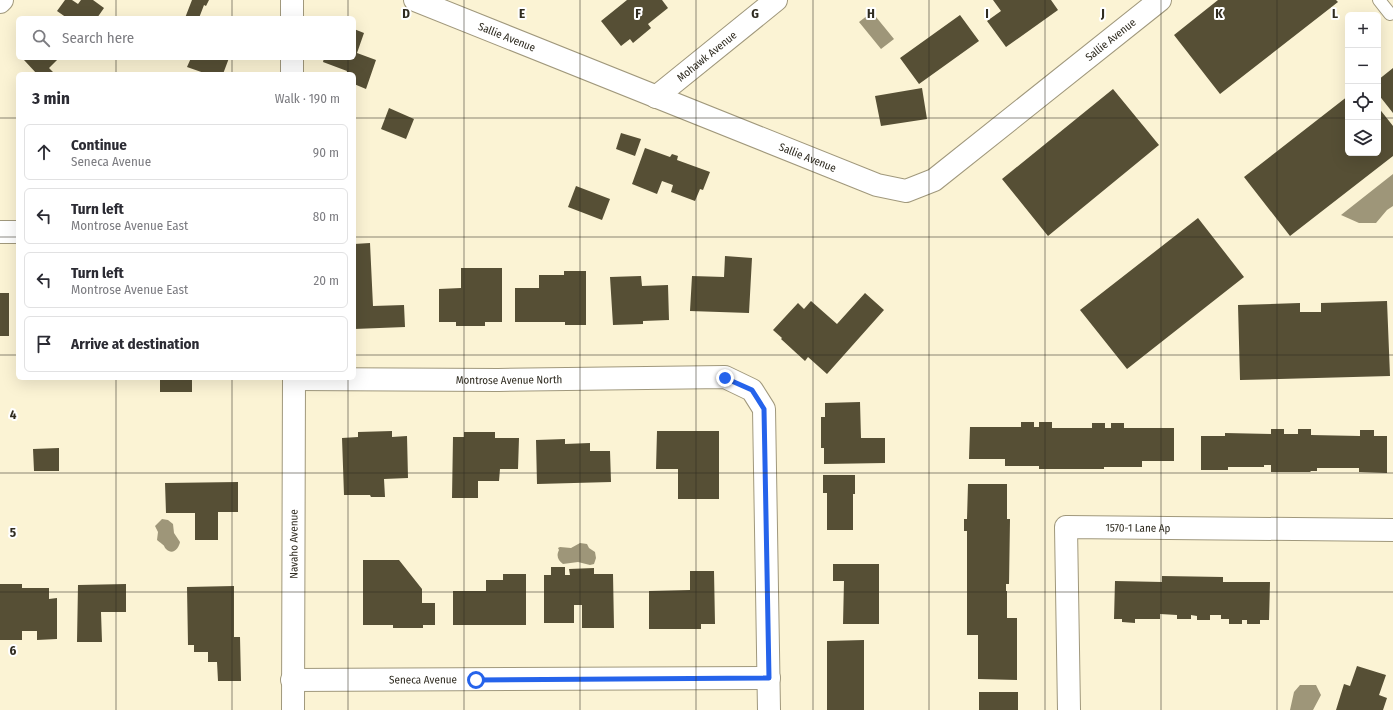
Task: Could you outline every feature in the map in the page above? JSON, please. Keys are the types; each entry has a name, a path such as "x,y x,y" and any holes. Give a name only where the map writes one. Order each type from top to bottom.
{"street":[{"path":"292,0 292,16"},
{"name":"Sallie Avenue","path":"415,0 877,185 906,191 934,180 1160,0"},
{"name":"Mohawk Avenue","path":"656,97 776,0"},
{"path":"292,60 292,72"},
{"path":"0,232 16,232"},
{"name":"Montrose Avenue North","path":"356,379 498,380 725,378 752,390 764,409 769,678"},
{"name":"Navaho Avenue","path":"293,710 294,380"},
{"name":"1570-1 Lane Ap","path":"1069,710 1066,527 1393,530"},
{"path":"769,678 769,710"},
{"name":"Seneca Avenue","path":"292,680 769,678"}],"lane":[{"path":"1380,0 1390,14"}],"shaded area":[{"path":"872,12 894,39 881,49 859,22"},
{"path":"1393,174 1393,206 1387,210 1376,223 1359,223 1341,215"},
{"path":"162,519 168,520 173,524 174,533 180,542 177,549 171,552 157,540 158,532 155,526"},
{"path":"580,543 587,544 589,548 595,552 596,558 594,564 590,565 578,562 563,564 558,558 558,548 571,548"},
{"path":"1300,685 1316,685 1321,695 1313,710 1290,710 1294,692"}],"building":[{"path":"65,0 72,0 78,4 81,0 93,0 104,8 98,16 64,16 57,11"},
{"path":"192,0 209,0 206,6 204,5 200,16 186,16"},
{"path":"627,0 662,0 668,8 648,24 651,28 633,43 630,39 621,46 601,21"},
{"path":"993,0 1051,0 1058,10 1006,47 987,21 1001,11"},
{"path":"1218,0 1336,0 1338,2 1220,94 1174,35"},
{"path":"960,15 979,41 919,84 900,58"},
{"path":"356,30 364,33 357,53 376,60 366,89 356,85 356,72 347,72 323,62 324,60 356,60"},
{"path":"24,60 57,60 49,68 53,72 35,72"},
{"path":"190,60 228,60 224,72 201,72 187,67"},
{"path":"1393,68 1393,113 1381,98 1381,78"},
{"path":"922,88 927,119 881,126 875,96"},
{"path":"1113,89 1159,145 1048,236 1002,179"},
{"path":"1345,98 1345,156 1381,156 1381,111 1393,126 1393,156 1290,236 1244,177"},
{"path":"389,108 414,119 406,139 381,129"},
{"path":"621,133 641,139 635,156 616,149"},
{"path":"645,148 670,157 672,154 678,156 677,160 710,172 703,190 700,189 695,201 671,192 673,185 662,181 657,194 632,184"},
{"path":"576,186 610,199 602,220 568,207"},
{"path":"1198,218 1244,277 1127,369 1080,310"},
{"path":"370,243 373,306 404,305 405,327 356,329 356,244"},
{"path":"725,256 752,258 749,313 690,311 692,276 724,277"},
{"path":"461,268 502,268 502,322 485,322 485,326 456,326 456,322 439,322 439,289 461,288"},
{"path":"564,271 586,271 586,325 565,325 565,322 515,322 515,288 539,288 539,275 564,275"},
{"path":"641,276 642,286 668,285 669,320 643,321 643,324 613,325 610,277"},
{"path":"0,293 9,293 9,336 0,336"},
{"path":"865,293 884,310 827,374 808,357 805,361 773,330 798,303 804,309 811,301 837,324"},
{"path":"1387,301 1390,376 1240,380 1238,305 1300,303 1300,312 1321,312 1321,303"},
{"path":"160,380 192,380 192,392 160,392"},
{"path":"860,402 861,438 885,438 885,463 824,464 824,448 821,448 821,417 825,417 825,403"},
{"path":"1021,422 1034,422 1034,427 1039,427 1039,422 1052,422 1052,428 1092,428 1092,423 1105,423 1105,428 1111,428 1111,423 1124,423 1124,428 1174,428 1174,461 1142,461 1142,467 1104,467 1104,469 1039,469 1039,466 1005,466 1005,459 969,459 970,427 1021,427"},
{"path":"1271,429 1284,429 1284,434 1298,434 1298,429 1311,429 1311,435 1360,436 1360,430 1374,430 1374,436 1387,436 1387,473 1359,472 1359,468 1317,468 1317,471 1310,472 1271,472 1271,465 1264,465 1264,467 1228,467 1228,470 1201,470 1201,436 1225,436 1225,433 1271,434"},
{"path":"392,431 392,437 407,436 408,478 384,479 385,497 371,497 370,495 344,495 342,438 358,437 358,432"},
{"path":"657,431 719,431 719,499 678,499 678,469 656,469"},
{"path":"464,432 495,432 495,438 519,438 518,469 500,469 499,481 478,481 478,498 452,498 453,437 464,437"},
{"path":"565,439 565,444 590,443 590,451 610,451 611,482 537,484 536,440"},
{"path":"59,448 59,471 34,471 33,449"},
{"path":"823,475 855,475 855,494 853,494 853,530 827,530 827,493 823,493"},
{"path":"238,482 238,512 218,512 218,540 195,540 195,513 166,513 165,483"},
{"path":"968,484 1007,484 1007,519 1010,519 1009,584 1006,584 1007,618 1017,618 1017,680 978,679 978,635 967,635 967,531 964,531 964,519 967,519"},
{"path":"363,560 399,560 422,589 422,603 435,603 435,625 423,625 423,628 393,628 393,625 363,625"},
{"path":"833,564 879,564 879,624 843,624 844,581 833,581"},
{"path":"551,567 565,567 565,575 570,575 569,569 594,568 594,574 613,574 614,628 582,628 582,605 574,605 574,623 544,623 544,575 551,575"},
{"path":"690,571 714,571 715,624 701,624 701,629 649,629 649,591 690,590"},
{"path":"503,574 526,574 526,625 453,625 453,591 486,591 486,580 503,580"},
{"path":"1162,576 1223,577 1223,582 1270,582 1269,620 1260,620 1260,624 1247,624 1247,620 1242,620 1242,624 1229,624 1229,619 1221,619 1221,615 1210,615 1210,620 1197,620 1197,616 1191,615 1191,619 1177,619 1177,615 1160,614 1160,619 1135,619 1135,623 1122,622 1122,619 1114,619 1115,581 1162,582"},
{"path":"0,584 22,584 22,588 49,588 49,599 57,598 57,639 37,640 37,631 22,631 22,640 0,640"},
{"path":"126,584 126,612 101,612 102,642 77,642 78,585"},
{"path":"234,586 234,637 240,637 241,681 218,681 217,662 208,662 208,652 194,652 194,645 188,645 187,587"},
{"path":"864,640 864,710 827,710 827,641"},
{"path":"1357,666 1386,675 1379,695 1387,698 1383,710 1336,710 1344,684 1350,686"},
{"path":"979,692 1018,692 1018,710 979,710"}],"route":[{"path":"476,680 769,678 764,409 752,390 725,378"}]}
